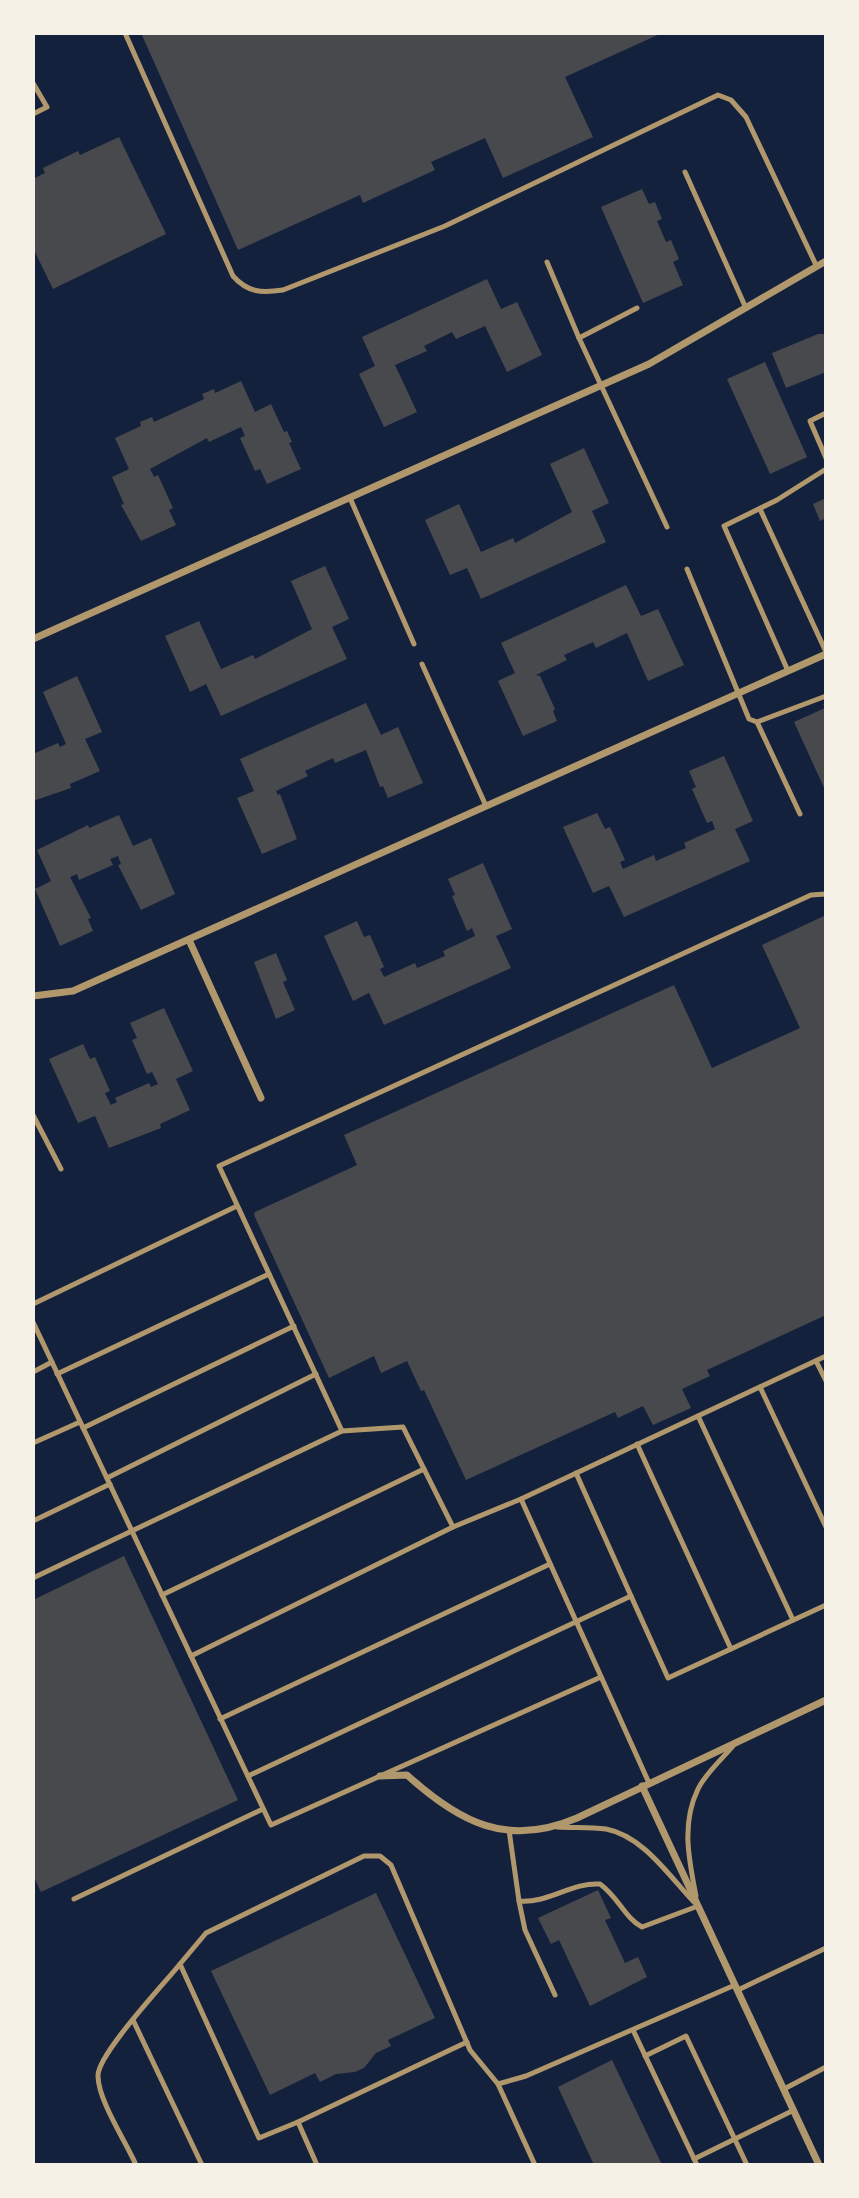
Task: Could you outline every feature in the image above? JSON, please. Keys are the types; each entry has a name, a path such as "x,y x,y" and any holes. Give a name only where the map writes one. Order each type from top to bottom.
{"street":[{"path":"33,639 649,364 826,261"},
{"path":"34,998 73,992 826,653"},
{"path":"190,940 261,1098"},
{"path":"380,1776 407,1775 436,1802 464,1819 509,1830 552,1827 826,1700"},
{"path":"646,1785 698,1906 819,2165"}],"lane":[{"path":"125,33 233,276 242,286 260,294 283,290 445,226 718,95 731,100 746,117 816,265"},
{"path":"33,83 47,107 33,114"},
{"path":"685,172 746,306"},
{"path":"547,262 579,338 667,527"},
{"path":"579,338 636,308"},
{"path":"826,413 810,421 826,458"},
{"path":"788,671 724,526 760,509 826,469"},
{"path":"349,498 414,644"},
{"path":"760,509 826,653"},
{"path":"687,569 749,719 758,722 826,696"},
{"path":"422,664 486,806"},
{"path":"758,722 800,814"},
{"path":"342,1431 219,1166 798,901 826,894"},
{"path":"33,1115 61,1169"},
{"path":"33,1304 237,1206"},
{"path":"57,1374 269,1273"},
{"path":"33,1322 271,1825 601,1677"},
{"path":"33,1443 82,1425 293,1326"},
{"path":"191,1656 453,1527 521,1499 826,1356"},
{"path":"816,1361 826,1381"},
{"path":"33,1371 52,1362"},
{"path":"33,1521 316,1374"},
{"path":"760,1387 826,1527"},
{"path":"698,1416 793,1620"},
{"path":"33,1578 342,1431 403,1427 453,1527"},
{"path":"637,1444 731,1649"},
{"path":"162,1595 424,1469"},
{"path":"576,1473 668,1678 826,1605"},
{"path":"521,1499 646,1785"},
{"path":"220,1718 550,1563"},
{"path":"248,1776 631,1596"},
{"path":"698,1906 686,1834 699,1787 736,1743"},
{"path":"74,1899 264,1810"},
{"path":"552,1827 607,1829 626,1836 643,1847 698,1906"},
{"path":"509,1830 524,1930 555,1995"},
{"path":"136,2165 101,2091 97,2074 109,2050 206,1933 364,1856 380,1856 391,1865 467,2042 480,2064 498,2084 535,2165"},
{"path":"519,1901 530,1902 569,1888 600,1884 616,1895 633,1922 642,1927 698,1906"},
{"path":"498,2084 526,2076 826,1948"},
{"path":"180,1964 259,2138 467,2042"},
{"path":"133,2020 202,2165"},
{"path":"632,2030 695,2162 734,2139 794,2110"},
{"path":"645,2056 685,2036 747,2165"},
{"path":"784,2089 826,2067"},
{"path":"298,2122 317,2165"}],"building":[{"path":"141,33 662,33 565,77 593,137 503,178 485,138 431,162 435,170 363,203 360,195 238,250"},
{"path":"119,137 166,234 53,289 33,248 33,179 45,173 43,168 78,151 80,155"},
{"path":"642,189 649,204 655,202 662,219 657,221 666,242 671,240 679,259 673,262 683,285 643,303 601,207"},
{"path":"487,279 501,309 517,302 542,355 507,372 485,326 456,339 452,332 424,346 427,351 395,365 417,412 384,427 359,374 375,366 362,337"},
{"path":"818,334 826,334 826,372 786,388 772,353"},
{"path":"765,362 807,457 770,474 727,379"},
{"path":"241,381 255,412 271,404 284,432 287,431 292,442 289,443 301,469 267,484 260,469 255,471 240,438 245,436 241,427 209,442 207,438 150,469 154,477 158,475 173,508 169,510 176,525 141,541 121,505 124,504 112,477 129,469 115,438 141,426 140,422 152,417 154,422 204,399 202,394 214,389 215,393"},
{"path":"584,448 609,503 592,511 606,542 481,599 467,568 450,575 425,520 459,504 481,552 513,538 515,543 572,512 550,464"},
{"path":"826,498 826,518 820,521 813,504"},
{"path":"325,566 349,619 332,627 347,659 221,716 206,684 190,692 165,636 199,621 221,669 253,655 255,659 312,629 291,581"},
{"path":"626,585 641,616 658,609 684,665 648,681 627,633 596,648 593,642 564,655 567,660 536,675 540,676 555,709 553,711 557,721 523,736 498,681 515,673 501,643"},
{"path":"77,676 102,732 85,739 100,771 70,784 71,788 33,801 33,754 58,743 60,747 66,744 43,692"},
{"path":"366,703 381,735 398,727 423,783 388,798 383,786 380,787 366,750 335,763 333,758 305,771 308,776 276,791 280,794 297,839 262,854 237,798 254,791 240,759"},
{"path":"826,703 826,792 794,722 825,708 823,704"},
{"path":"724,756 753,821 735,829 750,861 624,917 609,886 593,893 563,827 597,813 605,829 610,827 625,860 620,862 623,869 654,855 656,861 686,848 684,843 715,829 712,821 707,823 692,789 696,787 689,771"},
{"path":"119,815 133,846 151,838 175,894 141,910 118,865 121,864 118,856 110,859 113,865 79,880 77,874 70,877 91,918 88,919 93,931 60,946 35,889 51,881 37,850 88,825 89,828"},
{"path":"483,863 512,929 496,936 511,968 384,1025 369,993 353,1001 324,936 357,921 364,937 370,935 384,967 380,969 384,977 415,963 417,968 445,956 443,951 475,936 472,928 467,931 448,879"},
{"path":"826,915 826,1315 707,1370 710,1376 682,1389 691,1408 653,1425 643,1406 618,1418 615,1412 466,1480 424,1390 421,1391 407,1361 381,1373 374,1356 329,1378 254,1215 255,1212 357,1165 344,1135 674,985 712,1068 800,1028 762,945"},
{"path":"276,953 287,980 283,982 295,1010 276,1019 254,962"},
{"path":"164,1008 193,1071 176,1079 190,1110 160,1124 161,1128 109,1148 95,1116 78,1123 49,1059 83,1044 90,1059 95,1057 110,1091 105,1093 111,1105 117,1102 115,1098 149,1083 151,1087 158,1084 152,1072 147,1074 132,1040 137,1038 130,1023"},
{"path":"124,1556 238,1800 41,1892 33,1875 33,1600"},
{"path":"598,1890 611,1918 605,1920 625,1963 638,1957 647,1977 590,2006 559,1940 551,1944 538,1918"},
{"path":"376,1893 435,2018 388,2040 391,2046 376,2053 364,2068 336,2074 320,2082 315,2073 270,2095 211,1971"},
{"path":"612,2060 662,2165 594,2165 558,2087"}]}
